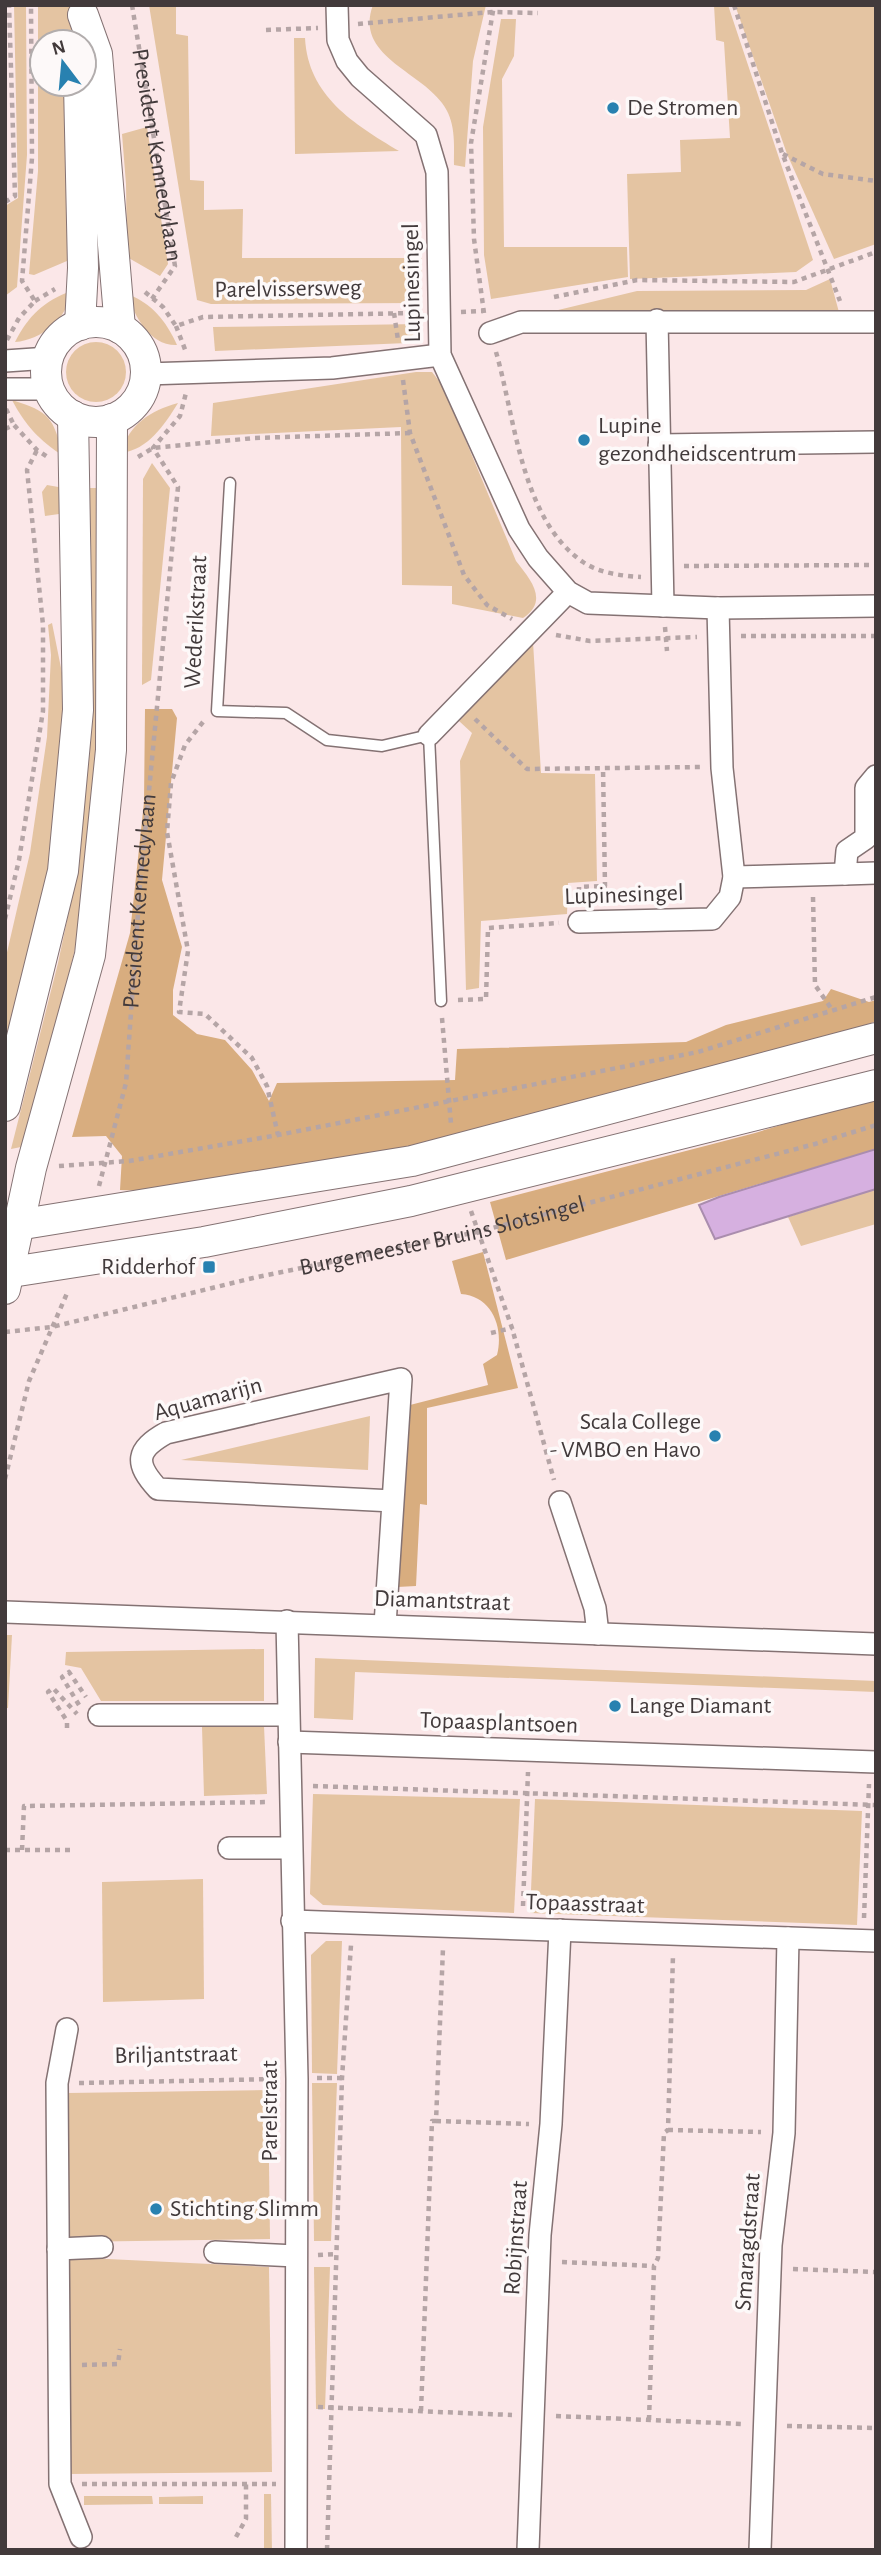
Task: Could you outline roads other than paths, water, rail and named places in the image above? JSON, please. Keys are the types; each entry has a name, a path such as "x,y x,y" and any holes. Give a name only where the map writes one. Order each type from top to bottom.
{"street":[{"name":"Lupinesingel","path":"337,5 338,40 360,77 426,135 437,172 440,355 519,529 538,558 568,592 588,603 718,608 876,606"},
{"name":"President Kennedylaan","path":"82,21 97,54 120,328"},
{"path":"79,98 82,283 80,325"},
{"path":"657,320 663,606"},
{"path":"490,333 521,321 876,322"},
{"path":"100,322 120,328 140,348 146,374 136,402 112,419 92,422 73,416 56,402 49,388 48,358 57,341 80,325 100,322"},
{"path":"146,374 332,368 440,355"},
{"path":"5,361 48,358"},
{"path":"5,389 49,388"},
{"path":"5,1106 63,871 78,710 73,416"},
{"name":"President Kennedylaan","path":"6,1278 12,1226 31,1168 90,955 111,750 112,419"},
{"path":"659,445 875,442"},
{"path":"429,735 568,592"},
{"name":"Lupinesingel","path":"579,922 712,919 730,897 734,877 722,768 718,608"},
{"path":"845,874 847,850 866,838 866,788 876,776"},
{"path":"734,877 876,873"},
{"path":"12,1226 412,1161 802,1060 876,1038"},
{"name":"Burgemeester Bruins Slotsingel","path":"6,1278 82,1261 204,1242 411,1201 876,1085"},
{"name":"Aquamarijn","path":"386,1625 401,1379 166,1433 147,1444 141,1457 145,1475 158,1489 393,1502"},
{"path":"560,1502 595,1608 597,1634"},
{"name":"Diamantstraat","path":"5,1612 876,1644"},
{"name":"Parelstraat","path":"287,1621 289,1742 297,1793 290,1848 297,2079 296,2549"},
{"path":"99,1715 288,1715"},
{"name":"Topaasplantsoen","path":"289,1742 873,1762"},
{"path":"229,1848 290,1848"},
{"name":"Topaasstraat","path":"292,1921 870,1940"},
{"name":"Robijnstraat","path":"528,2550 540,2262 551,2124 560,1930"},
{"name":"Smaragdstraat","path":"760,2550 771,2269 784,2133 788,1938"},
{"path":"67,2029 57,2083 60,2484 81,2537"},
{"path":"58,2249 102,2247"},
{"path":"215,2252 296,2256"},
{"path":"296,2549 312,2550"}],"lane":[{"name":"Wederikstraat","path":"230,483 217,711 286,713 327,740 382,746 429,735"},
{"path":"429,735 441,1001"}],"place":[{"name":"De Stromen","path":"613,108"},
{"name":"Lupine gezondheidscentrum","path":"584,440"},
{"name":"Ridderhof","path":"209,1267"},
{"name":"Scala College - VMBO en Havo","path":"715,1436"},
{"name":"Lange Diamant","path":"615,1706"},
{"name":"Stichting Slimm","path":"156,2209"}]}
